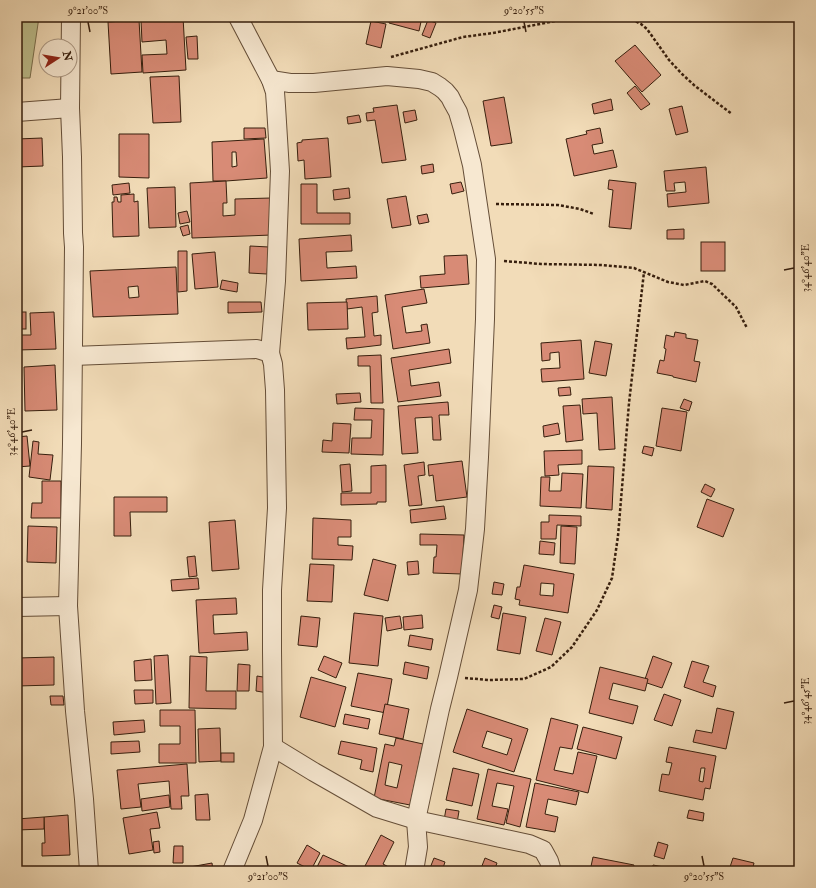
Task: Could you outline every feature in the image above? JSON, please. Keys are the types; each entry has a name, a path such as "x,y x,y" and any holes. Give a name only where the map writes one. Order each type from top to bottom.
{"street":[{"path":"71,17 70,108 74,247 72,444 68,606 75,711 84,799 89,871"},
{"path":"232,871 253,820 273,747 272,590 277,508 275,390 273,364 270,353 276,281 280,171 275,92 271,80 238,17"},
{"path":"271,80 290,83 314,83 387,76 419,78 432,82 450,96 458,112 472,166 486,259 475,529 468,590 416,820 418,847 414,871"},
{"path":"17,112 70,108"},
{"path":"73,356 257,349 270,353"},
{"path":"17,607 68,606"},
{"path":"273,747 377,808 416,820 529,844 543,850 552,871"}],"path":[{"path":"388,58 463,37 493,33 576,17"},
{"path":"627,17 641,24 647,29 669,60 682,74 705,94 732,114"},
{"path":"478,203 558,205 580,209 594,214"},
{"path":"486,259 541,264 634,268 668,282 684,285 705,281 712,284 736,307 747,328"},
{"path":"448,677 489,680 524,679 552,667 572,647 597,610 612,578 618,536 629,403 644,272"}],"green space":[{"path":"17,17 39,17 30,78 17,78"}],"building":[{"path":"183,17 186,70 143,73 142,55 167,54 166,40 142,42 141,20"},
{"path":"390,17 422,17 419,31 389,23"},
{"path":"139,20 142,72 111,74 108,22"},
{"path":"428,20 436,23 430,38 422,35"},
{"path":"371,21 386,24 381,48 366,44"},
{"path":"197,36 198,59 188,59 186,37"},
{"path":"635,45 661,75 642,92 615,61"},
{"path":"179,76 181,122 153,123 150,77"},
{"path":"635,86 650,104 641,110 627,93"},
{"path":"504,97 512,143 491,146 483,101"},
{"path":"611,99 613,110 594,114 592,104"},
{"path":"397,105 406,160 382,163 375,120 367,121 366,113 374,112 373,108"},
{"path":"682,106 688,132 676,135 669,109"},
{"path":"415,110 417,120 405,123 403,112"},
{"path":"359,115 361,122 348,124 347,117"},
{"path":"244,128 265,128 266,138 244,139"},
{"path":"600,128 603,143 592,145 594,154 613,150 617,167 574,176 566,139 587,134 586,131"},
{"path":"119,134 149,134 149,178 119,177"},
{"path":"42,138 43,166 17,167 17,139"},
{"path":"328,138 331,177 305,179 304,160 298,161 297,143 302,142 302,140"},
{"path":"264,139 267,178 213,181 212,142","holes":["232,152 236,152 237,166 232,167"]},
{"path":"433,164 434,172 422,174 421,166"},
{"path":"706,167 709,203 668,207 667,194 686,192 685,182 674,183 675,191 666,191 664,171"},
{"path":"609,180 636,183 631,229 609,227 613,190 608,189"},
{"path":"226,181 227,203 223,203 223,216 235,215 235,199 271,198 272,235 192,238 190,183"},
{"path":"461,182 464,191 452,194 450,184"},
{"path":"129,183 130,193 113,195 112,185"},
{"path":"301,184 317,184 317,213 350,213 350,224 301,224"},
{"path":"175,187 176,227 149,228 147,188"},
{"path":"349,188 350,198 334,200 333,190"},
{"path":"134,194 134,202 138,201 139,236 113,237 112,202 114,202 114,197 117,197 118,202 121,202 121,195"},
{"path":"406,196 411,225 392,228 387,199"},
{"path":"187,211 190,222 180,224 178,213"},
{"path":"427,214 429,222 419,224 417,216"},
{"path":"188,225 190,234 183,236 180,227"},
{"path":"684,229 684,239 667,239 667,230"},
{"path":"351,235 352,251 326,252 327,268 356,266 357,278 301,281 299,239"},
{"path":"701,242 725,242 725,271 701,271"},
{"path":"250,246 269,247 267,274 249,273"},
{"path":"178,251 187,251 187,291 178,292"},
{"path":"215,252 218,287 195,289 192,254"},
{"path":"467,255 469,284 421,288 420,276 445,274 444,256"},
{"path":"176,267 178,314 93,317 90,271","holes":["138,286 139,297 129,298 128,287"]},
{"path":"222,280 238,283 237,292 220,289"},
{"path":"424,289 427,303 402,307 406,333 422,331 421,325 427,324 430,343 393,349 385,295"},
{"path":"377,296 378,312 372,313 374,336 381,335 381,345 347,349 346,338 365,337 362,307 347,309 346,299"},
{"path":"228,302 261,302 262,312 228,313"},
{"path":"347,302 348,329 308,330 307,303"},
{"path":"17,312 26,312 26,329 17,329"},
{"path":"54,312 56,349 17,350 17,335 31,335 30,313"},
{"path":"675,332 686,334 686,338 698,340 694,361 700,362 696,382 657,373 660,360 664,361 666,335 674,337"},
{"path":"581,340 584,379 542,382 541,369 560,368 559,352 550,353 550,360 542,361 541,343"},
{"path":"595,341 612,344 606,376 589,373"},
{"path":"449,349 451,363 409,370 411,386 439,382 441,396 398,402 391,358"},
{"path":"381,355 383,403 371,403 370,366 358,366 358,356"},
{"path":"55,365 57,410 25,411 24,367"},
{"path":"570,387 571,395 559,396 558,388"},
{"path":"360,393 361,402 337,404 336,394"},
{"path":"612,397 615,449 599,450 597,413 583,414 582,399"},
{"path":"684,399 692,402 689,411 680,408"},
{"path":"448,402 449,415 439,415 441,440 433,440 432,417 415,418 418,453 402,454 398,406"},
{"path":"580,405 583,440 566,442 563,406"},
{"path":"355,408 384,409 383,455 351,454 352,438 371,438 372,420 354,420"},
{"path":"662,408 687,412 681,451 656,446"},
{"path":"333,423 351,424 349,453 322,452 323,440 332,441"},
{"path":"558,423 560,434 544,437 543,426"},
{"path":"27,436 30,466 17,467 17,437"},
{"path":"33,441 39,442 38,454 53,455 50,480 29,477"},
{"path":"644,446 654,448 652,456 642,453"},
{"path":"582,450 582,464 558,465 559,475 545,476 544,451"},
{"path":"462,461 467,497 436,501 433,475 429,476 428,465"},
{"path":"424,462 425,475 418,476 422,505 409,506 404,465"},
{"path":"350,464 352,491 342,492 340,465"},
{"path":"386,465 386,502 377,502 377,504 341,505 341,493 371,493 371,466"},
{"path":"588,466 614,467 612,510 586,508"},
{"path":"562,473 583,474 581,508 540,506 541,477 550,477 549,491 561,491"},
{"path":"42,481 61,481 61,518 31,518 32,503 42,503"},
{"path":"705,484 715,489 711,497 701,492"},
{"path":"114,497 167,497 167,512 130,512 131,536 114,536"},
{"path":"707,499 734,509 723,537 697,527"},
{"path":"444,506 446,519 411,523 410,510"},
{"path":"549,515 581,516 581,526 557,525 556,539 541,539 541,522 549,522"},
{"path":"313,518 351,520 351,537 338,537 338,545 353,546 352,560 312,559"},
{"path":"235,520 239,569 212,571 209,522"},
{"path":"28,526 57,527 56,563 27,562"},
{"path":"561,526 577,527 575,564 560,563"},
{"path":"420,534 464,535 462,574 433,573 434,557 436,557 437,545 420,545"},
{"path":"540,541 555,543 554,555 539,554"},
{"path":"195,556 197,576 189,577 187,557"},
{"path":"373,559 396,565 388,601 364,595"},
{"path":"418,561 419,574 408,575 407,562"},
{"path":"310,564 334,565 332,602 307,601"},
{"path":"524,565 574,574 568,613 519,605 520,600 515,599 517,587 520,587","holes":["541,583 554,584 553,596 540,595"]},
{"path":"198,578 199,589 172,591 171,580"},
{"path":"494,582 504,584 502,595 492,594"},
{"path":"236,598 237,614 213,615 214,634 247,632 248,650 199,653 196,600"},
{"path":"494,605 502,607 499,619 491,617"},
{"path":"354,613 383,616 378,666 349,663"},
{"path":"503,613 526,617 520,654 497,650"},
{"path":"422,615 423,628 404,630 403,617"},
{"path":"301,616 320,618 317,647 298,645"},
{"path":"400,616 402,628 387,631 385,618"},
{"path":"545,618 561,622 552,655 536,651"},
{"path":"410,635 433,639 431,650 408,646"},
{"path":"168,655 171,703 156,704 154,656"},
{"path":"190,656 207,657 206,691 236,691 236,709 189,708"},
{"path":"324,656 342,663 336,678 318,670"},
{"path":"653,656 672,663 662,688 644,682"},
{"path":"54,657 54,685 17,686 17,658"},
{"path":"151,659 152,680 135,681 134,661"},
{"path":"692,661 709,666 703,682 716,686 713,697 684,687"},
{"path":"405,662 429,667 427,679 403,674"},
{"path":"238,664 250,665 249,691 237,691"},
{"path":"600,667 648,679 645,691 613,683 609,699 638,706 633,724 589,713"},
{"path":"358,673 392,679 386,713 351,706"},
{"path":"257,676 269,678 268,693 256,691"},
{"path":"311,677 346,687 335,727 300,717"},
{"path":"134,690 153,690 153,703 135,704"},
{"path":"664,694 681,700 672,726 654,720"},
{"path":"50,696 63,696 64,705 51,705"},
{"path":"385,704 409,709 403,739 379,734"},
{"path":"717,708 734,712 726,749 693,742 696,730 712,733"},
{"path":"467,709 528,729 514,772 453,752","holes":["487,731 512,739 507,755 482,747"]},
{"path":"160,710 195,710 196,763 159,763 159,744 180,744 180,726 160,726"},
{"path":"345,714 370,719 368,729 343,724"},
{"path":"551,718 578,725 572,749 560,747 554,770 573,774 578,752 597,756 588,793 536,780"},
{"path":"144,720 145,732 114,735 113,722"},
{"path":"583,727 622,737 616,759 577,749"},
{"path":"220,728 221,761 199,762 198,729"},
{"path":"396,738 423,744 410,805 374,798 385,744 394,746","holes":["389,762 402,765 397,788 385,785"]},
{"path":"139,741 140,752 111,754 111,742"},
{"path":"341,741 377,748 373,772 360,769 362,760 338,754"},
{"path":"669,747 716,756 710,789 705,788 703,800 659,791 662,774 669,775 672,763 666,762","holes":["701,768 705,768 703,782 699,781"]},
{"path":"221,753 234,753 234,762 221,762"},
{"path":"187,764 189,796 181,796 182,809 171,809 169,781 138,784 141,807 121,809 117,770"},
{"path":"453,768 479,774 472,806 446,800"},
{"path":"488,769 531,779 520,827 506,823 514,786 497,783 492,806 508,809 504,825 477,819"},
{"path":"535,783 579,792 576,805 548,799 545,814 558,817 555,832 526,827"},
{"path":"208,794 210,820 196,820 195,795"},
{"path":"169,795 170,807 142,811 141,799"},
{"path":"446,809 459,811 457,823 444,820"},
{"path":"689,810 704,813 703,821 687,818"},
{"path":"157,812 160,828 150,829 153,850 129,854 123,818"},
{"path":"68,815 70,855 42,856 42,843 45,843 44,817"},
{"path":"44,817 44,829 17,830 17,819"},
{"path":"381,835 394,842 383,864 396,871 374,871 365,866"},
{"path":"159,841 160,852 154,853 153,842"},
{"path":"658,842 668,845 664,859 654,856"},
{"path":"307,845 320,853 311,870 297,863"},
{"path":"174,846 183,846 183,863 173,863"},
{"path":"323,855 358,871 315,871"},
{"path":"593,857 634,865 633,871 590,871"},
{"path":"434,858 445,862 442,871 430,868"},
{"path":"485,858 497,863 494,871 480,871"},
{"path":"733,858 754,863 752,871 737,871 738,868 730,867"},
{"path":"212,863 213,871 191,871 190,867"},
{"path":"653,865 685,871 652,871"}]}
